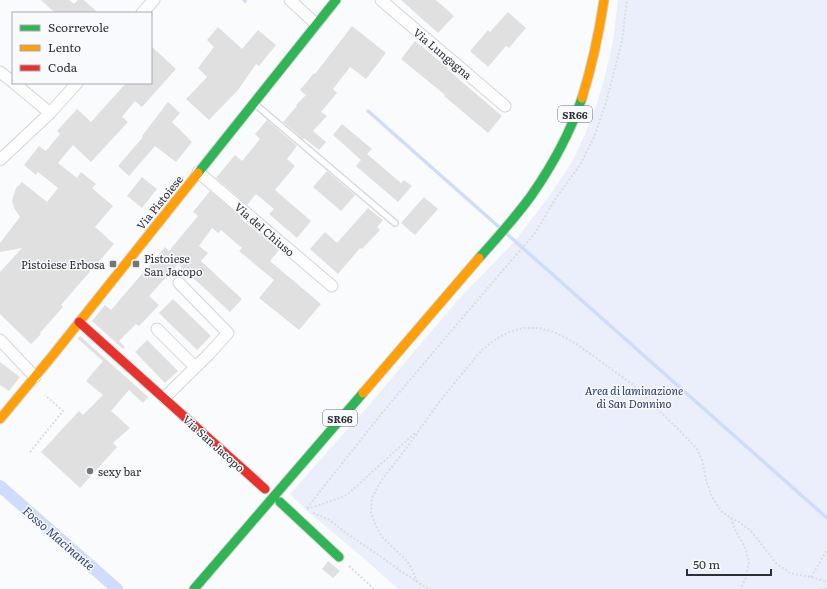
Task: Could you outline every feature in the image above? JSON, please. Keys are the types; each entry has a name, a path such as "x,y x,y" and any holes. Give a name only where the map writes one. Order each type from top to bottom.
{"street":[{"path":"143,12 154,0"},
{"path":"290,0 316,24"},
{"name":"Via Pistoiese","path":"0,419 336,0"},
{"name":"Via Lungagna","path":"381,0 505,106"},
{"name":"SR66","path":"194,589 516,216 530,196 546,172 578,109 596,53 604,0"},
{"path":"0,72 12,82"},
{"path":"14,84 50,112"},
{"path":"0,160 50,112 76,84"},
{"name":"Via del Chiuso","path":"198,172 332,286"},
{"path":"164,398 228,333 179,283"},
{"name":"Via San Jacopo","path":"79,322 265,489"},
{"path":"156,329 196,367"},
{"path":"0,340 35,377"},
{"path":"280,502 339,557"}],"lane":[{"path":"254,103 394,223"}],"path":[{"path":"306,510 382,413 535,233 556,198 580,165 594,137 605,106 622,41 627,0"},
{"path":"417,582 407,561 382,537 376,526 371,513 372,498 380,481 457,380 482,350 496,339 509,332 523,328 539,328 554,332 578,345 632,384 679,430 697,450 702,460 706,480 712,497 721,511 751,531 776,563 790,573 827,582"},
{"path":"30,452 63,412 45,396"},
{"path":"306,510 348,494 419,429"},
{"path":"306,510 328,519 428,589"},
{"path":"731,518 735,530 744,545 749,562 746,578 740,589"},
{"path":"811,577 827,550"},
{"path":"339,557 374,589"},
{"path":"820,589 827,588"}],"green space":[{"name":"Area di laminazione di San Donnino","path":"618,0 827,0 827,589 398,589 306,510 290,494 370,404 457,301 515,241 550,195 572,162 597,103 605,76 613,41"}],"building":[{"path":"41,0 69,0 74,4 78,0 84,0 97,12 54,12"},
{"path":"401,0 436,0 454,16 438,33"},
{"path":"508,12 526,28 509,48 506,46 488,67 470,51 488,30 490,32"},
{"path":"352,26 386,53 366,79 350,67 333,89 337,93 321,112 327,116 313,131 326,142 319,150 283,122 306,95 300,90 314,73 315,74"},
{"path":"218,27 242,49 258,30 276,45 259,66 256,64 238,90 209,120 186,99 207,77 198,68 214,47 207,40"},
{"path":"415,41 502,116 488,133 401,59"},
{"path":"152,47 176,69 142,107 135,101 122,117 128,122 91,162 73,145 58,163 77,178 81,172 96,184 92,188 113,206 95,227 114,244 61,305 63,307 31,344 0,314 0,272 22,248 0,252 0,243 20,217 14,208 12,200 16,188 22,182 47,202 58,188 38,172 36,175 24,165 39,146 46,151 60,134 57,131 77,109 91,122 125,84 152,84"},
{"path":"168,102 180,113 172,122 192,142 176,162 155,146 129,176 118,166 143,137 142,136"},
{"path":"267,120 297,146 287,159 295,166 275,190 311,221 297,238 269,214 274,209 256,194 247,205 216,178 235,155 242,161 260,139 255,134"},
{"path":"342,124 372,149 367,154 401,183 404,180 412,186 398,202 356,166 361,160 333,135"},
{"path":"327,171 355,195 341,211 313,187"},
{"path":"142,177 157,189 142,208 127,196"},
{"path":"210,191 279,250 270,261 321,304 299,330 259,298 274,280 239,251 242,248 221,230 218,233 212,228 199,246 208,253 201,261 242,299 230,312 178,264 149,296 159,305 139,326 136,324 119,341 125,347 123,349 92,321 105,305 111,310 165,247 169,251 198,216 193,212"},
{"path":"424,197 438,209 415,235 401,223"},
{"path":"368,208 383,220 377,227 380,230 362,249 360,248 338,274 310,249 325,232 337,243"},
{"path":"173,299 211,336 197,350 159,313"},
{"path":"80,336 148,397 143,403 129,390 111,411 130,428 113,443 117,447 80,488 41,452 79,411 83,415 103,395 86,381 103,361 78,339"},
{"path":"147,340 178,371 165,383 135,352"},
{"path":"0,362 20,377 9,391 0,385"},
{"path":"328,561 340,571 333,578 322,569"}],"waterway":[{"path":"368,111 499,227"},
{"path":"507,234 827,518"},
{"name":"Fosso Macinante","path":"0,486 117,589"}],"traffic: fast":[{"path":"198,173 336,0"},
{"path":"479,258 519,212 539,185 566,136 582,98"},
{"path":"194,589 363,393"},
{"path":"280,502 339,557"}],"traffic: slow":[{"path":"582,98 595,49 604,0"},
{"path":"0,419 198,173"},
{"path":"363,393 479,258"}],"traffic: jam":[{"path":"79,322 265,489"}],"place":[{"name":"Pistoiese Erbosa","path":"113,264"},
{"name":"Pistoiese San Jacopo","path":"136,264"},
{"name":"sexy bar","path":"90,471"}]}
